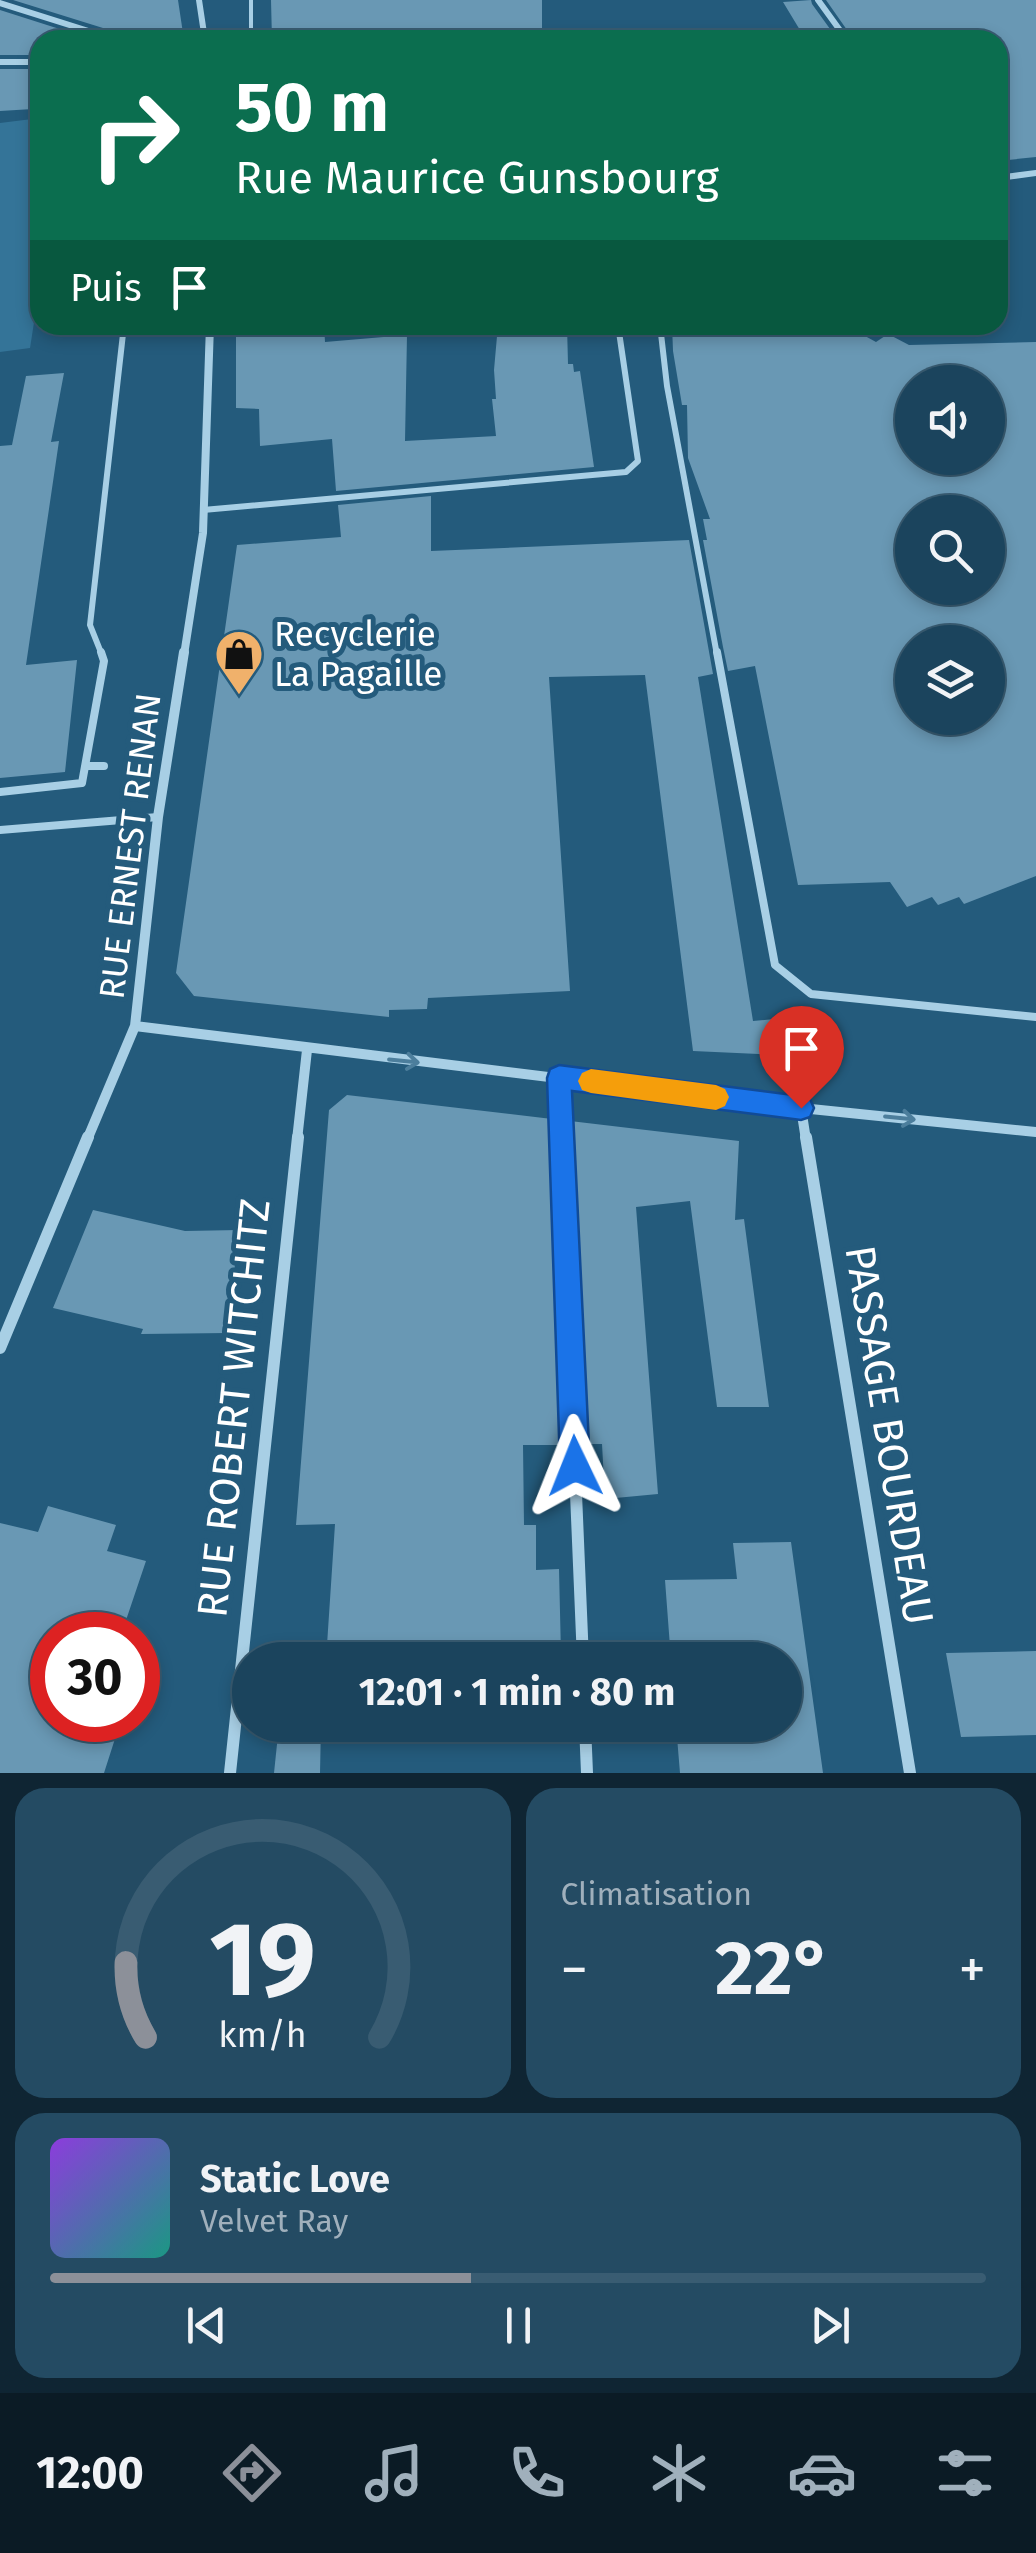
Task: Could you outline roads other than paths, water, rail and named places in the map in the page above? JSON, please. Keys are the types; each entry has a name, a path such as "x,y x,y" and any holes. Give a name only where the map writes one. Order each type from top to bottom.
{"street":[{"path":"198,0 202,30"},
{"path":"818,0 839,30"},
{"path":"0,3 85,30"},
{"path":"0,62 30,62"},
{"path":"1008,177 1036,173"},
{"name":"RUE ERNEST RENAN","path":"0,1348 135,1026 158,817 203,510 210,335"},
{"path":"135,1026 307,1050 1036,1132"},
{"name":"RUE ROBERT WITCHITZ","path":"230,1773 307,1050"},
{"path":"559,1078 581,1642"},
{"name":"PASSAGE BOURDEAU","path":"801,1108 910,1773"},
{"path":"586,1742 587,1773"}],"lane":[{"path":"251,0 251,30"},
{"path":"0,792 82,784 104,660 90,625 123,335"},
{"path":"203,510 626,472 638,462 619,335"},
{"path":"661,335 670,405 775,965 811,994 1036,1017"},
{"path":"86,766 104,766"},
{"path":"0,830 158,817"}],"place":[{"name":"Recyclerie La Pagaille","path":"239,696"}]}
